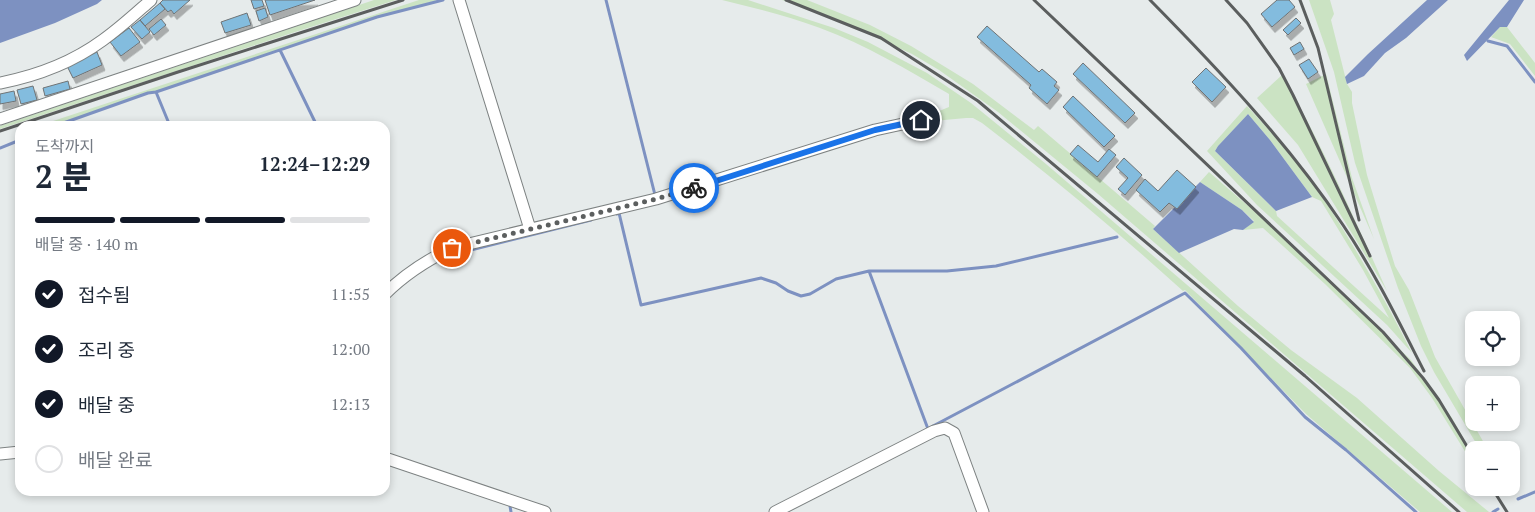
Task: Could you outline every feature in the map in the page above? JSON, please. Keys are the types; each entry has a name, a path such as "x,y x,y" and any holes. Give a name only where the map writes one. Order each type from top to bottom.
{"street":[{"path":"0,83 22,78 64,63 102,41 151,0"},
{"path":"0,119 355,0"},
{"path":"459,0 530,229"},
{"path":"390,290 417,267 452,248 656,199 875,130 921,120"},
{"path":"775,512 934,431 945,428 954,433 983,512"},
{"path":"0,454 15,452"},
{"path":"390,460 545,512"}],"green space":[{"path":"374,0 396,0 24,121 15,121 15,124 0,129 0,126"},
{"path":"419,0 438,0 377,17 67,121 53,121"},
{"path":"722,0 748,0 834,28 868,42 927,73 971,103 1046,164 1452,512 1420,512 1306,414 1185,290 1183,291 1084,205 982,123 973,118 923,122 922,118 949,107 949,94 854,42 784,16"},
{"path":"782,0 807,0 870,25 911,46 973,84 1034,130 1038,126 1155,226 1153,229 1238,306 1291,350 1357,398 1465,492 1465,496 1469,496 1489,512 1467,512 1098,194 998,112 939,70 912,54 836,19"},
{"path":"1309,0 1330,0 1334,14 1331,20 1347,84 1352,92 1352,103 1367,175 1395,266 1409,290 1435,357 1465,410 1465,425 1421,346 1398,288 1355,163 1334,72"},
{"path":"1500,27 1507,27 1535,63 1535,76 1510,44 1491,37"},
{"path":"1326,74 1352,178 1374,239 1306,84"},
{"path":"1282,75 1324,154 1387,291 1298,145 1257,98"},
{"path":"1247,106 1288,152 1325,201 1371,276 1412,353 1387,325 1257,205 1207,151","holes":["1248,114 1270,140 1312,197 1321,201 1363,270 1389,318 1277,216 1276,211 1215,151"]},
{"path":"1209,172 1269,224 1411,360 1452,418 1465,441 1465,451 1432,398 1410,368 1325,284 1263,228 1243,230 1254,221 1242,210 1200,182"},
{"path":"1469,431 1477,431 1483,441 1475,441"}],"water":[{"path":"0,0 102,0 55,23 0,43"},
{"path":"1427,0 1448,0 1406,38 1385,53 1364,76 1347,84 1345,77"},
{"path":"1509,0 1524,0 1507,27 1500,27 1467,61 1464,55"},
{"path":"1248,114 1270,140 1312,197 1276,211 1215,151"},
{"path":"1200,182 1242,210 1254,222 1243,230 1234,229 1179,253 1153,229"}],"building":[{"path":"163,0 190,0 174,14 171,10 168,12 160,3"},
{"path":"251,0 262,0 264,6 254,9"},
{"path":"265,0 315,0 270,15"},
{"path":"1277,0 1289,0 1295,7 1272,27 1261,14"},
{"path":"160,3 165,9 145,26 140,20"},
{"path":"265,8 268,17 259,21 256,11"},
{"path":"247,13 251,25 225,33 221,22"},
{"path":"1296,18 1301,23 1288,35 1283,30"},
{"path":"161,19 166,25 154,35 149,29"},
{"path":"140,20 150,32 142,39 131,27"},
{"path":"987,26 1039,72 1042,69 1057,82 1054,86 1059,90 1047,104 1029,88 1031,85 977,37"},
{"path":"129,28 140,42 121,56 110,42"},
{"path":"1300,42 1304,49 1294,55 1290,48"},
{"path":"97,52 102,65 73,78 67,66"},
{"path":"1309,59 1318,72 1308,79 1299,65"},
{"path":"1083,63 1135,113 1125,123 1073,74"},
{"path":"1206,68 1226,87 1212,102 1192,82"},
{"path":"68,81 70,89 45,96 43,88"},
{"path":"33,86 37,100 21,104 17,90"},
{"path":"14,91 16,101 0,104 0,94"},
{"path":"1073,96 1115,136 1104,147 1063,107"},
{"path":"1078,145 1098,162 1109,149 1116,155 1097,177 1070,154"},
{"path":"1124,158 1142,175 1125,195 1118,189 1128,178 1116,167"},
{"path":"1177,170 1196,187 1177,209 1169,203 1160,212 1136,190 1145,179 1158,191"}],"waterway":[{"path":"69,121 377,17 443,0"},
{"path":"606,0 655,195"},
{"path":"1488,41 1507,46 1535,82"},
{"path":"280,50 315,121"},
{"path":"156,92 168,121"},
{"path":"0,148 15,142"},
{"path":"617,214 619,213 641,305 761,278 776,283 788,291 801,296 810,294 836,279 869,271 947,271 996,266 1117,237"},
{"path":"447,256 591,220"},
{"path":"869,271 928,429"},
{"path":"933,426 1185,293 1241,348 1305,417 1346,450 1416,512"},
{"path":"1518,499 1535,492"},
{"path":"510,506 511,512"},
{"path":"1493,512 1498,509"}],"railway":[{"path":"30,121 403,0"},
{"path":"786,0 881,38 978,101 1305,376 1459,512"},
{"path":"1034,0 1383,332 1423,378 1439,400 1465,443"},
{"path":"1150,0 1252,108 1322,195 1365,260 1424,371"},
{"path":"1226,0 1247,23 1279,68 1370,256"},
{"path":"1300,0 1318,48 1359,220"},
{"path":"0,131 15,126"},
{"path":"1497,496 1507,512"}],"way so far":[{"path":"452,248 656,199 694,188"}],"route":[{"path":"694,188 875,130 921,120"}]}
